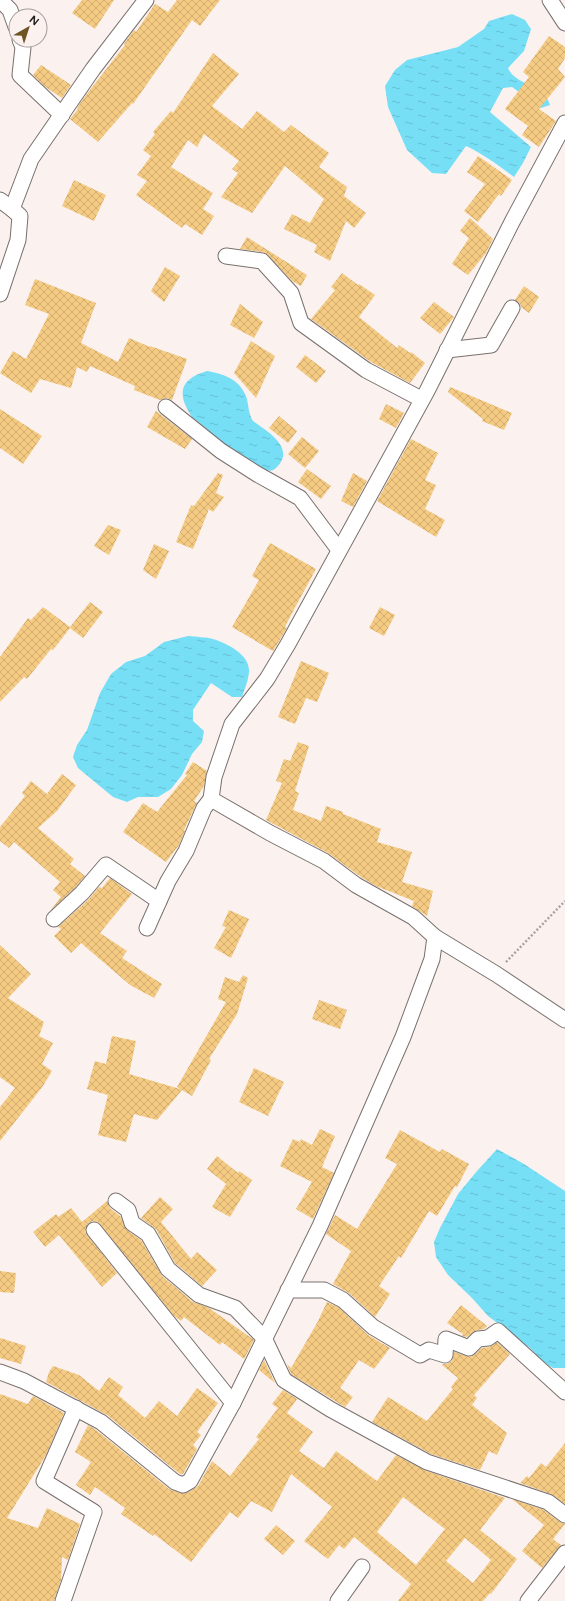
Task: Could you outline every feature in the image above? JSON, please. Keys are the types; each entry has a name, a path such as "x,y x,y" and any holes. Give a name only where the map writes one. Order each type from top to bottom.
{"street":[{"path":"0,0 8,8"},
{"path":"0,294 18,240 20,216 6,204 31,159 93,69 146,0"},
{"path":"550,0 565,23"},
{"path":"23,48 20,75 62,115"},
{"path":"147,928 159,901 186,851 204,808 211,799 214,778 232,724 267,680 288,644 421,399 565,123"},
{"path":"226,256 262,261 292,293 301,323 366,370 421,399"},
{"path":"446,350 491,345 512,308"},
{"path":"166,408 221,451 257,474 300,498 339,550"},
{"path":"211,799 270,833 324,861 356,885 413,917 435,937 496,974 565,1020"},
{"path":"54,919 82,893 106,865 159,901"},
{"path":"0,1372 24,1381 101,1422 175,1482 183,1485 190,1481 233,1402 320,1226 403,1037 432,959 435,937"},
{"path":"116,1201 128,1210 132,1223 148,1234 168,1269 199,1295 235,1308 264,1338 284,1380 330,1409 427,1462 548,1502 565,1515"},
{"path":"94,1230 233,1402"},
{"path":"288,1290 324,1290 342,1300 373,1327 420,1355 429,1350 445,1355 446,1339 469,1348 478,1339 488,1338 498,1331 565,1392"},
{"path":"63,1601 94,1512 44,1481 76,1408"},
{"path":"528,1601 565,1553"},
{"path":"338,1601 362,1566"}],"path":[{"path":"496,974 565,901"}],"water":[{"path":"512,14 525,20 531,29 524,51 508,68 519,80 544,94 550,105 541,108 512,87 503,88 490,112 531,147 523,163 514,177 484,156 466,146 446,174 432,173 407,150 388,107 385,86 395,70 407,60 458,47 484,29 489,21"},
{"path":"207,371 230,378 243,390 253,421 272,435 281,447 283,453 282,460 275,469 268,471 256,466 192,417 184,401 183,388 191,378"},
{"path":"188,636 213,639 230,646 241,654 248,664 249,670 248,680 242,697 232,697 211,683 193,710 193,721 204,731 202,742 192,754 182,775 171,789 158,797 138,797 127,802 113,797 78,768 73,757 77,745 87,730 100,693 111,674 126,662 145,656 164,642"},
{"path":"497,1149 524,1164 565,1191 565,1368 553,1368 544,1363 529,1347 513,1338 504,1328 488,1316 448,1275 436,1257 434,1242 458,1194"}],"building":[{"path":"82,0 114,0 95,29 72,13"},
{"path":"177,0 220,0 200,26 192,20 133,104 132,103 98,142 70,119 86,95 125,45 124,44 134,30 136,32 155,4 168,12"},
{"path":"549,36 565,47 565,58 558,69 565,77 539,109 556,121 539,147 522,135 528,126 505,109 529,77 523,72"},
{"path":"213,53 239,74 212,106 242,129 257,111 284,132 291,125 329,153 319,167 347,187 344,196 366,213 354,228 346,221 330,261 314,252 317,245 284,229 292,214 310,223 324,199 285,166 252,213 221,197 238,173 232,169 239,161 204,134 197,147 188,140 171,167 213,193 203,209 214,216 202,235 185,224 182,228 136,195 147,181 137,175 151,156 143,150 155,134 153,132 171,111 173,113"},
{"path":"41,65 71,85 62,98 44,86 33,75"},
{"path":"478,156 512,180 501,196 499,194 478,222 464,211 485,184 467,172"},
{"path":"74,180 106,195 94,221 62,206"},
{"path":"470,218 493,239 486,253 468,275 452,264 469,238 460,231"},
{"path":"247,237 307,275 301,286 292,281 268,255 263,252 240,249"},
{"path":"165,267 180,276 164,302 151,291"},
{"path":"342,273 375,295 359,317 397,348 399,345 425,363 410,383 371,362 311,319 335,290 331,287"},
{"path":"35,279 96,303 81,343 118,362 129,338 150,347 187,359 172,400 167,398 160,400 134,390 135,386 90,366 87,372 77,367 71,388 40,379 31,393 0,373 13,351 26,359 49,314 25,305"},
{"path":"524,286 539,297 529,313 521,307 520,303 515,300"},
{"path":"434,302 454,317 440,334 420,318"},
{"path":"240,304 263,322 254,338 230,325"},
{"path":"251,341 275,356 256,398 234,373"},
{"path":"305,355 326,371 316,383 296,367"},
{"path":"450,387 512,413 504,430 482,421 483,419 448,392"},
{"path":"386,404 404,413 396,428 379,419"},
{"path":"0,409 42,436 23,464 0,448"},
{"path":"156,411 192,439 185,449 147,427"},
{"path":"279,416 297,431 288,443 269,428"},
{"path":"302,437 319,451 305,468 288,454"},
{"path":"411,439 438,453 425,480 436,485 425,509 445,520 436,537 377,501"},
{"path":"307,469 331,486 321,499 298,482"},
{"path":"218,473 223,475 216,493 224,497 213,512 209,509 193,549 176,542 191,505 194,506"},
{"path":"353,473 367,481 353,507 341,501"},
{"path":"108,525 121,530 109,555 94,546"},
{"path":"270,543 316,569 285,627 287,628 273,651 232,627 259,580 252,576"},
{"path":"154,544 169,551 156,579 143,570"},
{"path":"90,602 103,612 83,638 70,628 27,679 24,677 0,702 0,657 28,618 31,620 43,607 70,627"},
{"path":"380,607 395,615 384,636 369,628"},
{"path":"301,661 329,673 317,702 306,698 295,724 278,717"},
{"path":"298,742 309,746 295,791 299,793 293,810 321,821 326,806 343,812 343,814 381,829 377,842 412,852 402,882 433,891 427,916 412,906 414,901 376,886 328,853 266,820 282,783 276,781 284,759 290,761"},
{"path":"193,762 207,771 204,786 194,801 197,803 184,830 185,831 179,845 166,862 123,832 143,803 157,812 187,775 185,774"},
{"path":"62,774 76,785 57,811 38,828 74,859 70,864 85,876 76,887 50,911 61,897 53,890 60,882 14,842 9,848 0,841 0,827 25,796 22,793 31,781 47,794"},
{"path":"110,878 132,894 100,933 127,951 122,958 162,984 154,998 130,985 81,943 71,953 54,936 61,929 58,927 88,900 99,887 102,888"},
{"path":"229,910 249,919 231,958 214,948 226,927 222,926"},
{"path":"0,945 31,974 8,998 44,1022 39,1036 53,1043 42,1064 52,1071 43,1086 0,1141 0,1107 15,1088 0,1077"},
{"path":"243,975 248,978 237,1014 209,1059 211,1060 192,1096 182,1090 157,1120 134,1114 126,1142 98,1135 108,1095 87,1089 95,1061 106,1064 112,1036 136,1041 129,1074 180,1089 177,1087 226,1002 218,999 225,977 239,982"},
{"path":"319,1000 347,1010 340,1029 312,1019"},
{"path":"254,1068 284,1082 268,1116 239,1102"},
{"path":"320,1129 335,1136 322,1167 334,1173 313,1219 296,1209 312,1182 280,1166 293,1139 300,1142 301,1139 312,1145"},
{"path":"400,1130 440,1152 442,1149 469,1164 457,1187 455,1186 437,1216 429,1211 401,1258 399,1256 379,1286 390,1294 375,1317 349,1293 333,1284 351,1251 326,1234 335,1215 357,1229 397,1164 385,1158"},
{"path":"217,1156 238,1173 239,1171 252,1180 230,1217 212,1207 226,1184 207,1169"},
{"path":"160,1197 173,1209 161,1222 191,1259 197,1252 217,1270 202,1286 175,1263 156,1229 141,1218"},
{"path":"107,1201 110,1208 121,1217 127,1230 141,1240 162,1276 193,1302 209,1308 254,1340 244,1359 222,1342 220,1345 184,1317 181,1321 174,1316 98,1222 93,1221 88,1223 85,1232 117,1273 102,1287 59,1235 45,1247 33,1232 56,1214 58,1217 71,1208 82,1222"},
{"path":"0,1271 16,1273 14,1293 0,1292"},
{"path":"327,1302 338,1307 368,1335 390,1348 374,1369 359,1360 340,1388 353,1397 345,1407 291,1374 287,1364 291,1368 317,1323"},
{"path":"461,1305 487,1326 484,1329 477,1330 467,1337 462,1336 463,1334 447,1323"},
{"path":"0,1338 26,1346 21,1364 0,1358"},
{"path":"497,1342 510,1354 474,1395 477,1398 472,1405 507,1433 497,1455 489,1451 480,1470 431,1454 372,1422 388,1397 427,1421 453,1389 451,1387 458,1378 442,1365 452,1361 454,1352 471,1357 482,1348 489,1347"},
{"path":"264,1360 275,1383 259,1370"},
{"path":"53,1366 79,1375 99,1391 109,1377 123,1387 118,1395 145,1418 159,1401 177,1416 197,1388 218,1403 197,1432 201,1435 193,1445 197,1449 183,1474 180,1474 107,1415 46,1382 49,1372"},
{"path":"283,1390 297,1399 287,1413 313,1432 299,1451 324,1468 336,1451 377,1481 396,1455 424,1470 505,1498 480,1530 517,1559 491,1594 490,1593 483,1601 398,1601 411,1584 354,1537 344,1549 339,1545 328,1559 304,1541 332,1507 291,1474 272,1512 251,1501 238,1518 230,1512 191,1562 154,1534 153,1536 121,1514 125,1508 95,1487 90,1495 76,1485 91,1462 75,1452 88,1425 169,1489 180,1493 187,1493 198,1486 212,1461 230,1476 259,1439 256,1437 278,1408 272,1404","holes":["403,1497 445,1529 416,1565 377,1532","465,1538 491,1560 473,1583 446,1561"]},
{"path":"0,1394 28,1404 33,1396 64,1413 46,1455 7,1518 38,1528 47,1508 80,1524 68,1560 62,1557 61,1580 54,1601 0,1601"},
{"path":"565,1443 565,1504 551,1494 520,1483 527,1476 529,1478 541,1463 546,1467"},
{"path":"512,1499 544,1510 565,1524 553,1539 561,1545 542,1568 522,1551 544,1525"},
{"path":"276,1525 295,1541 283,1555 264,1539"}]}
